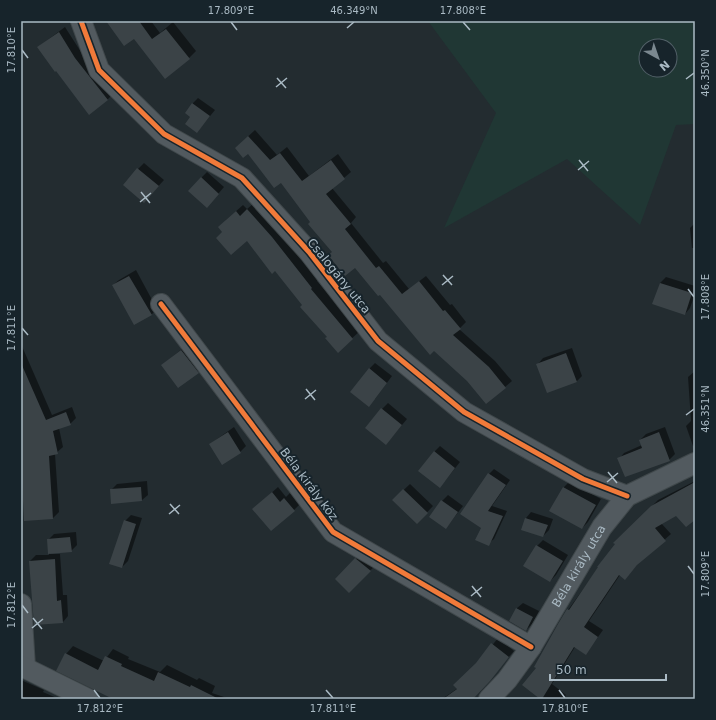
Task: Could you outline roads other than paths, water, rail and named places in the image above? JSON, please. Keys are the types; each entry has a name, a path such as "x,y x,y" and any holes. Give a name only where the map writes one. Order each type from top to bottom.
{"street":[{"name":"Csalogány utca","path":"81,21 99,70 164,134 242,178 309,252 378,341 464,412 583,479 627,496"},
{"name":"Béla király köz","path":"160,304 333,532 531,647"},
{"name":"Béla király utca","path":"489,699 507,680 531,647 602,527 627,496 695,463"},
{"path":"21,604 23,667 88,699"}]}
